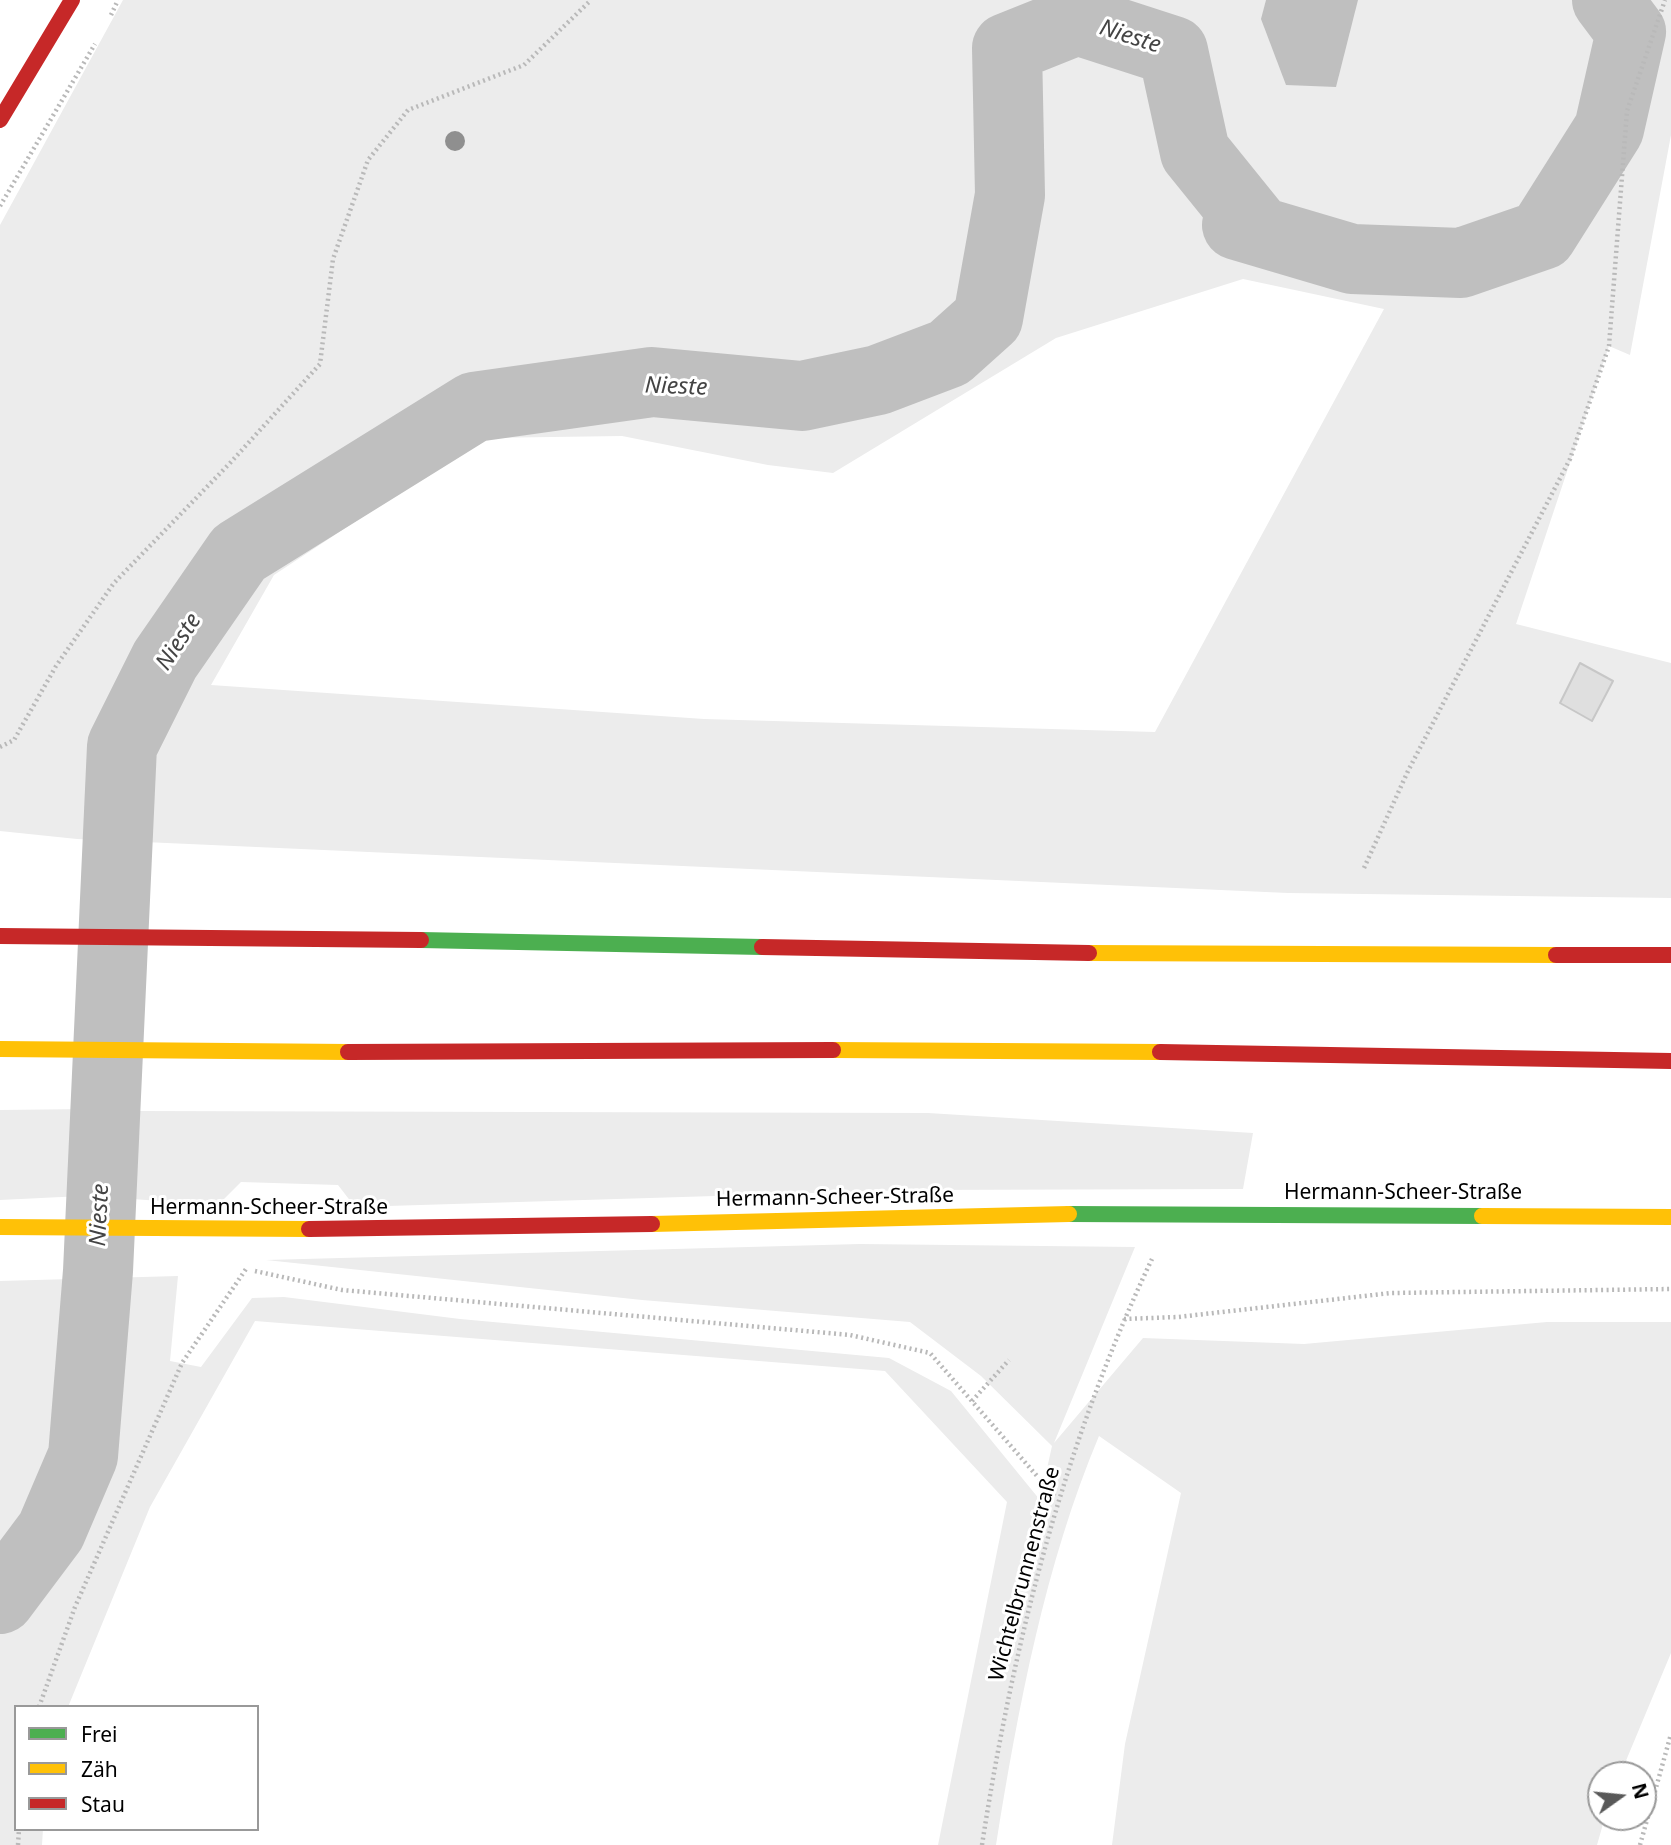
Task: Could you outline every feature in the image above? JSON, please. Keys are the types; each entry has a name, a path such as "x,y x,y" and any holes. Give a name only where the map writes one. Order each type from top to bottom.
{"main road":[{"path":"0,120 72,0"},
{"path":"0,936 262,937 1261,956 1671,955"},
{"path":"0,1049 260,1054 959,1048 1671,1061"},
{"name":"Hermann-Scheer-Straße","path":"0,1227 374,1230 1110,1213 1671,1217"}],"path":[{"path":"107,21 118,0"},
{"path":"0,747 14,740 56,666 114,583 231,462 320,363 333,259 368,160 408,110 524,65 591,0"},
{"path":"1364,868 1408,771 1570,459 1579,434 1609,346 1627,111 1665,0"},
{"path":"0,206 97,41"},
{"name":"Wichtelbrunnenstraße","path":"982,1845 1000,1735 1057,1500 1124,1319 1152,1259"},
{"path":"233,1267 342,1290 850,1335 930,1353 1057,1500"},
{"path":"40,1705 75,1608 182,1363 246,1269"},
{"path":"1124,1319 1178,1317 1391,1293 1671,1289"},
{"path":"972,1401 1009,1360"},
{"path":"1640,1845 1671,1734"}],"shaded area":[{"path":"123,0 1671,0 1671,135 1630,355 1609,346 1516,624 1671,663 1671,898 1288,893 77,839 0,831 0,225","holes":["1243,279 1384,309 1155,732 704,719 211,685 274,575 482,438 622,436 768,465 833,473 1056,338"]},
{"path":"1266,0 1358,0 1336,87 1286,85 1261,19"},
{"path":"89,1109 82,1196 0,1200 0,1110"},
{"path":"135,1111 928,1113 1253,1133 1243,1189 911,1190 355,1207 338,1185 241,1182 218,1205 132,1199"},
{"path":"860,1244 1135,1247 1054,1443 1143,1338 1304,1344 1547,1322 1671,1322 1671,1653 1626,1761 1587,1761 1587,1831 1601,1831 1597,1845 1112,1845 1125,1744 1181,1493 1099,1436 1063,1535 1048,1586 1024,1689 996,1845 938,1845 1007,1502 885,1371 255,1321 150,1507 69,1705 14,1705 14,1831 43,1831 42,1845 0,1845 0,1281 178,1276 170,1361 201,1367 252,1298 284,1297 460,1319 889,1358 951,1391 1040,1500 1052,1446 981,1376 910,1322 642,1300 266,1260"}],"building":[{"path":"1580,663 1613,681 1592,721 1560,703"}],"waterway":[{"name":"Nieste","path":"0,1599 51,1531 83,1456 98,1271 122,746 165,660 239,553 474,407 652,382 802,396 878,380 949,353 988,318 1010,195 1007,48 1077,20 1173,51 1195,152 1258,230 1237,225 1352,259 1461,263 1542,235 1609,129 1631,32 1607,0"}],"traffic: fast":[{"path":"421,940 762,947"},
{"path":"1069,1214 1482,1216"}],"traffic: slow":[{"path":"1089,953 1556,955"},
{"path":"0,1049 348,1052"},
{"path":"833,1050 1160,1052"},
{"path":"652,1224 1069,1214"},
{"path":"1482,1216 1671,1217"},
{"path":"0,1227 309,1229"}],"traffic: jam":[{"path":"0,120 72,0"},
{"path":"0,936 421,940"},
{"path":"762,947 1089,953"},
{"path":"1556,955 1671,955"},
{"path":"348,1052 833,1050"},
{"path":"1160,1052 1671,1061"},
{"path":"309,1229 652,1224"}]}
